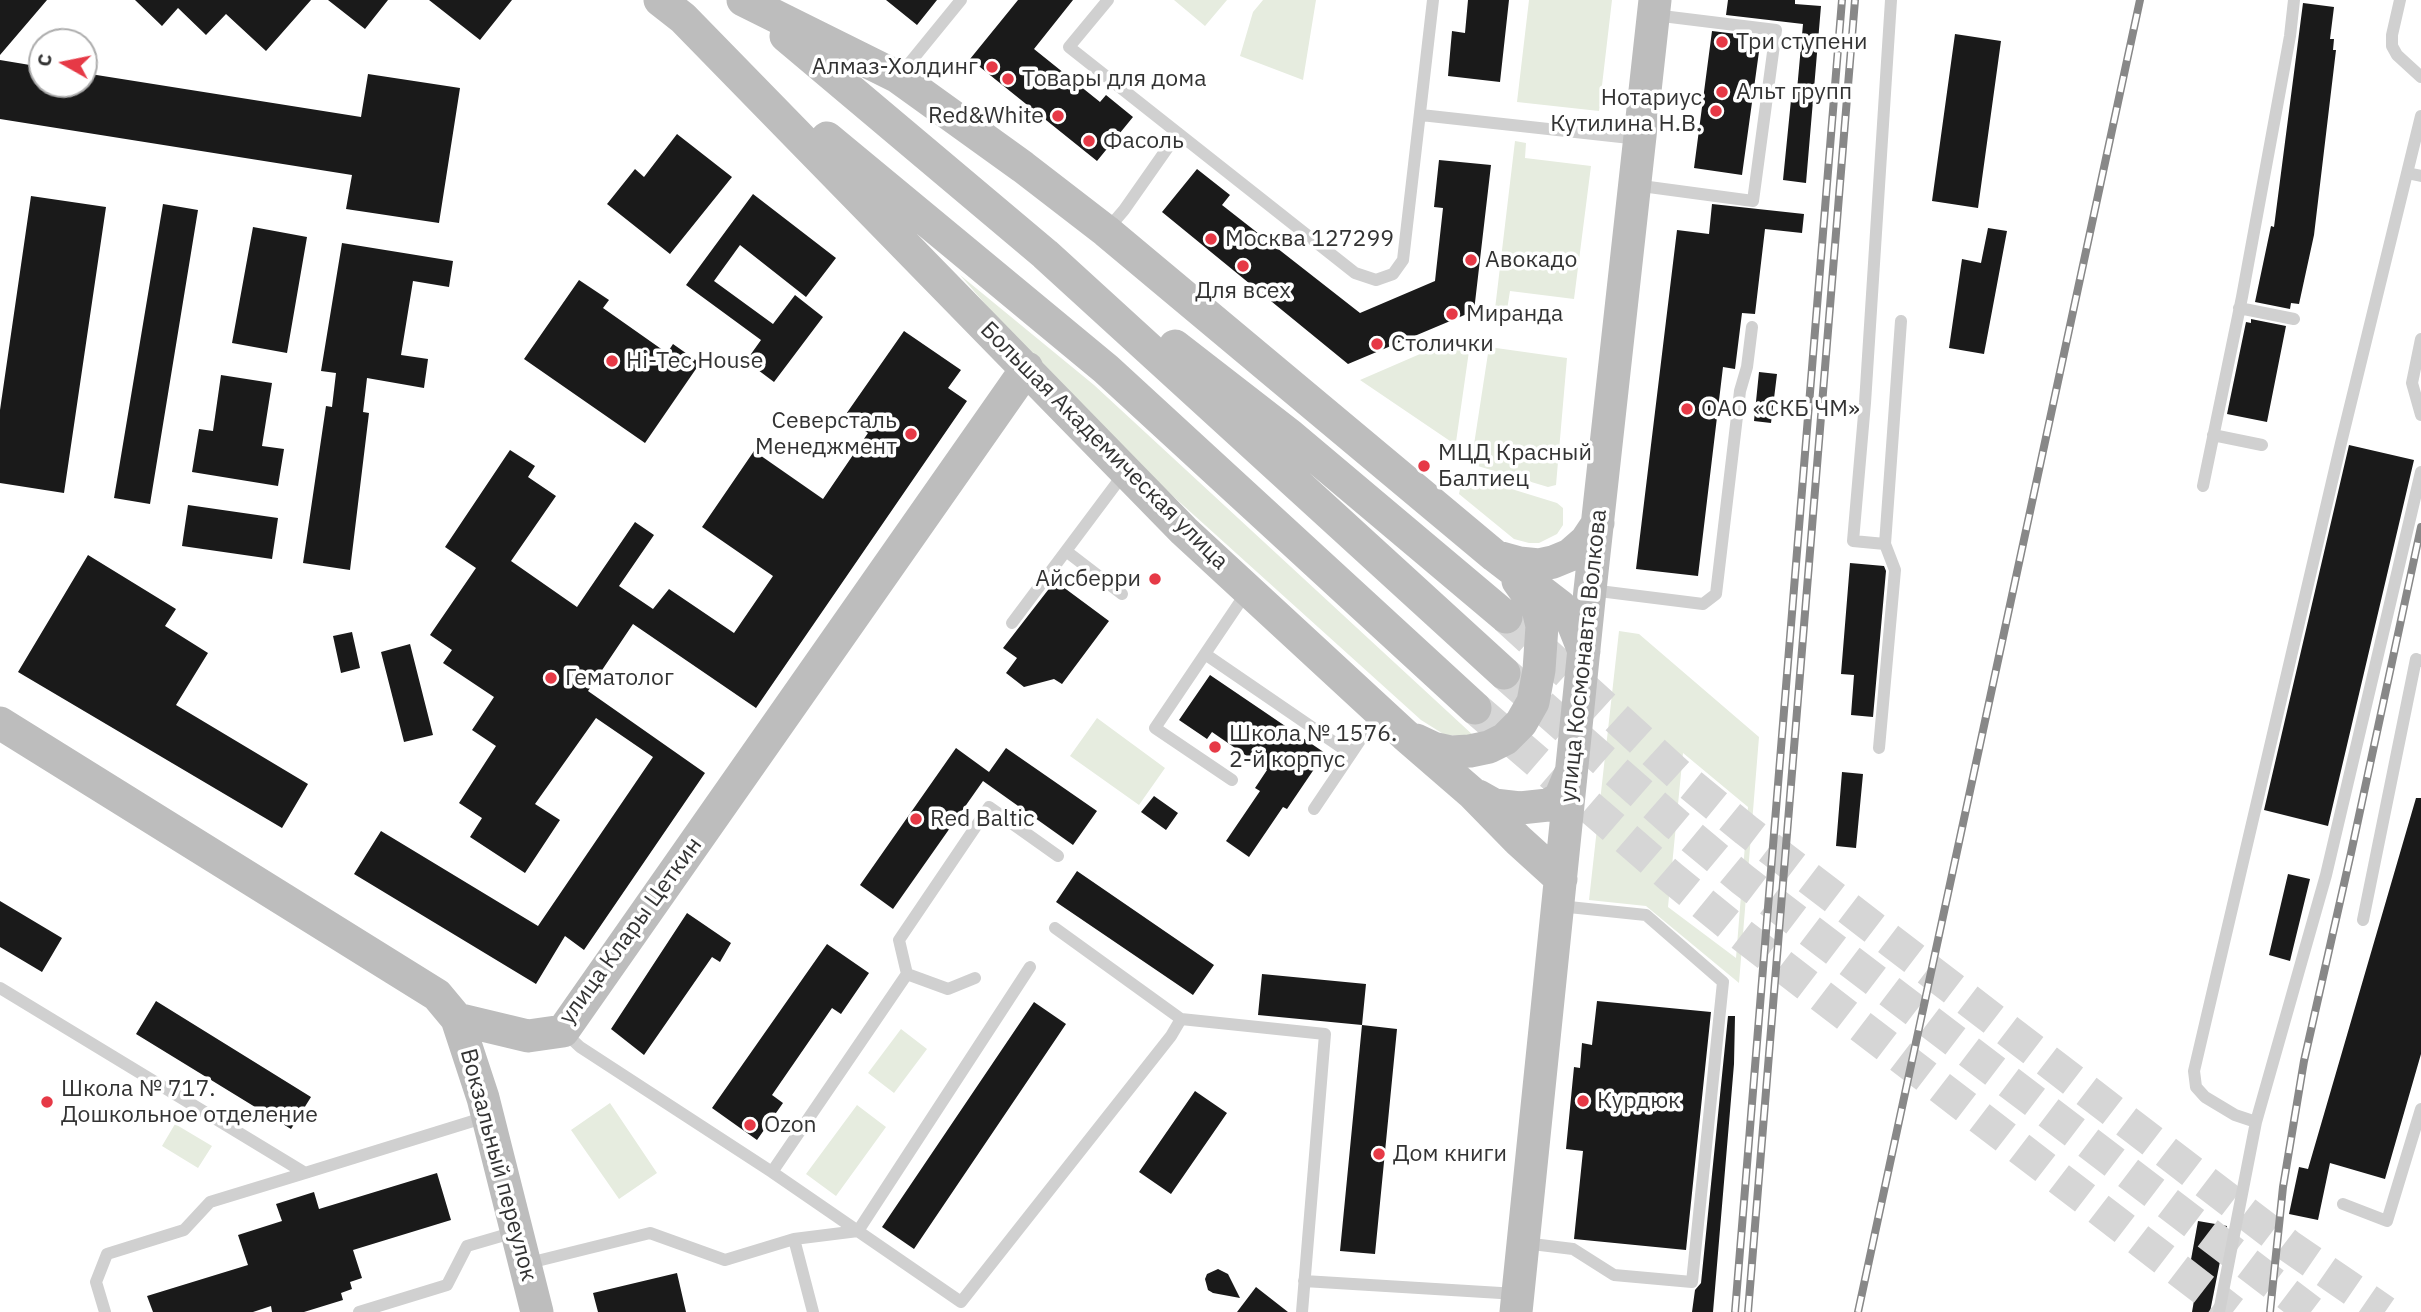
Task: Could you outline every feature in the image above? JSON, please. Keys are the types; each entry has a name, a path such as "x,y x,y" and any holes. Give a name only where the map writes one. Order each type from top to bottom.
{"main road":[{"path":"743,0 898,77 1106,231 1495,556 1560,606 1572,621 1584,651"},
{"path":"743,0 1045,254 1504,673"},
{"name":"улица Космонавта Волкова","path":"1517,1303 1590,590 1654,7"},
{"path":"671,9 1106,369 1475,708"},
{"name":"Большая Академическая улица","path":"671,9 1193,539 1405,735 1472,793 1518,840 1560,892"},
{"path":"1007,222 998,206 1001,188 1007,181 1024,175 1041,181"},
{"path":"1045,254 1183,352 1291,436 1506,617"},
{"name":"улица Клары Цеткин","path":"457,1019 528,1036 563,1031 1027,368"},
{"path":"1495,556 1519,563 1539,565 1553,562 1570,555 1586,541 1598,523"},
{"path":"1405,735 1433,748 1451,752 1489,747 1506,738 1521,723 1533,702 1542,636 1538,609 1521,583 1495,556"},
{"path":"0,723 437,995 457,1019"},
{"path":"1472,793 1494,805 1520,808 1548,806 1560,798 1573,767"},
{"name":"Вокзальный переулок","path":"457,1019 488,1116 537,1312"}],"lane":[{"path":"898,77 961,0"},
{"path":"1108,0 1069,47 1355,273 1376,280 1393,274 1403,260 1433,0"},
{"path":"1885,544 1853,541 1865,403 1891,0"},
{"path":"2203,486 2239,308 2294,0"},
{"path":"2400,0 2392,46 2397,55 2421,77"},
{"path":"1634,185 1753,201 1776,30 1654,7"},
{"path":"1421,115 1639,139"},
{"path":"2256,1122 2235,1115 2205,1097 2196,1087 2194,1071 2341,443 2421,116"},
{"path":"1106,231 1178,133"},
{"path":"2407,173 2421,176"},
{"path":"2239,308 2294,319"},
{"path":"1879,748 1895,570 1885,544 1901,321"},
{"path":"1590,590 1703,604 1716,594 1740,391 1752,327"},
{"path":"2421,339 2412,383 2421,415"},
{"path":"2213,435 2262,445"},
{"path":"1012,623 1126,470"},
{"path":"2219,1312 2256,1122 2326,875 2421,472"},
{"path":"1066,551 1122,594"},
{"path":"1231,780 1155,728 1248,590"},
{"path":"1205,654 1351,754"},
{"path":"2363,920 2416,659 2421,661"},
{"path":"1314,808 1380,711"},
{"path":"772,1172 906,974 899,940 989,807 1058,856"},
{"path":"1523,1243 1573,1249 1614,1275 1692,1282 1723,982 1646,915 1560,892"},
{"path":"1055,928 1181,1019 1325,1034 1302,1312"},
{"path":"525,1265 650,1233 725,1260 794,1239 858,1231 1030,967"},
{"path":"906,974 948,989 975,978"},
{"path":"0,988 305,1173"},
{"path":"563,1031 580,1047 772,1172 963,1307 1171,1036 1181,1019"},
{"path":"2343,1204 2387,1221 2421,1109"},
{"path":"104,1312 96,1282 107,1254 184,1230 210,1202 488,1116"},
{"path":"359,1312 447,1285 467,1246 517,1232"},
{"path":"794,1239 813,1312"},
{"path":"1304,1281 1517,1303"},
{"path":"403,1298 406,1312"}],"shaded area":[{"path":"1174,0 1227,0 1205,26"},
{"path":"1263,0 1316,0 1303,80 1240,56 1253,12"},
{"path":"1529,0 1612,0 1599,111 1517,102"},
{"path":"1515,141 1526,143 1525,158 1591,166 1574,299 1510,291 1507,310 1495,309"},
{"path":"960,275 1094,385 1474,736 1445,735 1421,720 1113,442 1034,360"},
{"path":"1457,338 1465,341 1469,351 1456,442 1450,441 1360,380"},
{"path":"1489,347 1567,358 1556,485 1548,487 1471,464"},
{"path":"1463,474 1557,503 1563,508 1563,525 1557,534 1539,543 1514,539 1459,494"},
{"path":"1619,631 1639,634 1759,737 1739,983 1646,906 1589,900","holes":["1683,753 1748,807 1736,958 1668,907"]},
{"path":"1097,718 1165,768 1139,805 1070,756"},
{"path":"901,1029 927,1049 894,1093 868,1073"},
{"path":"610,1103 657,1173 619,1199 571,1130"},
{"path":"857,1105 886,1127 836,1196 806,1174"},
{"path":"175,1124 212,1146 198,1168 162,1146"}],"building":[{"path":"0,0 47,0 0,55"},
{"path":"135,0 311,0 266,51 226,14 206,35 178,8 162,26"},
{"path":"328,0 388,0 365,29"},
{"path":"429,0 512,0 480,40"},
{"path":"886,0 937,0 917,25"},
{"path":"1018,0 1073,0 1034,49 1100,102 1106,95 1133,117 1097,161 970,59"},
{"path":"1468,0 1509,0 1500,82 1448,76 1452,31 1465,33"},
{"path":"1728,0 1795,0 1795,4 1821,6 1806,183 1783,180 1792,90 1797,90 1803,24 1726,15"},
{"path":"2303,3 2334,7 2330,39 2334,39 2333,50 2336,50 2314,235 2299,304 2291,303 2290,309 2255,302 2271,226 2274,227"},
{"path":"1712,31 1761,37 1742,175 1694,168"},
{"path":"1955,34 2001,41 1978,208 1932,201"},
{"path":"0,60 28,65 28,98 98,98 98,75 361,117 368,74 460,88 439,223 346,209 352,175 0,119"},
{"path":"677,134 732,177 670,254 607,204 635,169 644,177"},
{"path":"1439,160 1491,165 1474,311 1348,364 1162,212 1197,169 1230,195 1222,205 1360,313 1435,281 1443,208 1434,207"},
{"path":"753,194 836,258 806,297 740,245 714,281 773,324 795,295 823,317 774,382 746,361 761,340 686,285"},
{"path":"31,196 106,207 64,493 0,483 0,410"},
{"path":"163,204 198,210 150,504 114,498"},
{"name":"ОАО «СКБ ЧМ»","path":"1712,204 1804,214 1802,233 1765,229 1755,314 1742,313 1735,369 1723,367 1698,576 1636,569 1677,230 1709,234"},
{"path":"253,227 307,237 287,353 232,343"},
{"path":"1988,228 2007,231 1984,354 1949,348 1962,259 1981,263"},
{"path":"342,243 453,261 449,287 413,281 401,355 428,359 424,388 367,378 363,412 369,413 350,570 303,563 326,406 332,407 336,373 321,371"},
{"name":"Hi-Tec House","path":"579,280 609,300 603,308 667,353 673,344 700,363 645,443 524,359"},
{"path":"2251,319 2286,326 2267,422 2227,414 2246,322 2251,323"},
{"path":"904,331 961,370 948,388 967,401 756,708 633,624 588,691 705,773 584,950 565,936 536,984 354,874 381,831 538,926 653,757 596,718 535,804 560,820 525,873 470,837 482,818 459,803 496,746 472,730 494,697 443,663 452,650 430,635 476,568 445,547 510,450 535,466 528,477 556,496 511,561 577,607 635,522 654,535 619,586 653,609 669,589 734,633 773,576 702,527 754,451 823,499 868,433 844,417"},
{"path":"1759,372 1777,374 1771,423 1754,421"},
{"path":"221,375 272,383 262,446 284,449 278,486 192,472 199,429 213,431"},
{"path":"2349,445 2414,460 2328,826 2264,810"},
{"path":"188,505 278,518 272,559 182,546"},
{"path":"88,555 176,609 165,626 208,653 176,705 308,784 282,828 18,672"},
{"path":"1850,563 1884,566 1886,571 1873,717 1851,715 1854,675 1841,674"},
{"path":"1055,581 1109,621 1062,684 1054,679 1024,687 1006,673 1017,658 1003,648"},
{"path":"352,632 360,668 341,673 333,636"},
{"path":"410,644 433,735 404,742 381,652"},
{"path":"1210,675 1325,753 1287,809 1283,807 1249,857 1226,841 1260,791 1255,788 1267,770 1212,732 1207,739 1179,720"},
{"path":"956,748 989,772 1006,748 1097,811 1073,845 983,781 893,909 860,885"},
{"path":"1842,772 1863,774 1856,848 1836,846"},
{"path":"1154,796 1178,813 1166,830 1141,812"},
{"path":"2416,798 2421,798 2421,1054 2385,1179 2330,1163 2318,1220 2289,1214 2299,1167 2308,1169"},
{"path":"1077,871 1214,965 1193,995 1056,902"},
{"path":"2288,874 2310,879 2290,961 2269,955"},
{"path":"0,901 62,938 42,972 0,947"},
{"path":"687,913 731,943 720,962 712,957 644,1055 611,1029"},
{"path":"827,944 869,973 841,1014 832,1008 772,1095 783,1103 757,1140 712,1108"},
{"path":"1262,974 1366,984 1362,1025 1258,1015"},
{"path":"156,1001 311,1097 291,1129 136,1034"},
{"path":"1597,1001 1711,1012 1686,1250 1574,1239 1583,1151 1566,1149 1574,1067 1580,1068 1582,1043 1592,1045"},
{"path":"1034,1002 1066,1024 914,1249 882,1227"},
{"path":"1728,1016 1735,1016 1734,1064 1713,1312 1692,1312 1695,1290 1701,1283"},
{"path":"1362,1025 1397,1029 1375,1254 1340,1251"},
{"path":"1195,1091 1227,1113 1171,1194 1139,1172"},
{"path":"437,1173 451,1220 353,1250 362,1278 350,1282 352,1289 341,1293 343,1300 304,1312 272,1312 271,1306 253,1312 153,1312 147,1296 248,1265 238,1235 282,1221 276,1204 314,1192 319,1209"},
{"path":"2198,1221 2227,1226 2210,1312 2192,1312 2196,1289 2186,1287"},
{"path":"1218,1269 1228,1274 1240,1298 1208,1290 1205,1279 1207,1274"},
{"path":"677,1273 686,1312 598,1312 593,1293"},
{"path":"1256,1287 1288,1312 1237,1312"}],"tunnel":[{"path":"1506,617 1680,776 1746,830 2289,1246 2385,1312"},
{"path":"1504,673 1742,879 2311,1312"},
{"path":"1475,708 1738,932 2233,1312"}],"railway":[{"path":"1735,1312 1842,0"},
{"path":"1748,1312 1855,0"},
{"path":"1858,1312 2140,0"},
{"path":"2270,1312 2283,1187 2304,1061 2421,527"}],"place":[{"name":"Три ступени","path":"1722,42"},
{"name":"Алмаз-Холдинг","path":"992,67"},
{"name":"Товары для дома","path":"1008,79"},
{"name":"Альт групп","path":"1722,92"},
{"name":"Нотариус Кутилина Н.В.","path":"1716,111"},
{"name":"Red&White","path":"1058,116"},
{"name":"Фасоль","path":"1089,141"},
{"name":"Москва 127299","path":"1211,239"},
{"name":"Авокадо","path":"1471,260"},
{"name":"Для всех","path":"1243,266"},
{"name":"Миранда","path":"1452,314"},
{"name":"Столички","path":"1377,344"},
{"name":"Hi-Tec House","path":"612,361"},
{"name":"ОАО «СКБ ЧМ»","path":"1687,409"},
{"name":"Северсталь Менеджмент","path":"911,434"},
{"name":"МЦД Красный Балтиец","path":"1424,466"},
{"name":"Айсберри","path":"1155,579"},
{"name":"Гематолог","path":"551,678"},
{"name":"Школа № 1576. 2-й корпус","path":"1215,747"},
{"name":"Red Baltic","path":"916,819"},
{"name":"Курдюк","path":"1583,1101"},
{"name":"Школа № 717. Дошкольное отделение","path":"47,1102"},
{"name":"Ozon","path":"750,1125"},
{"name":"Дом книги","path":"1379,1154"}]}
